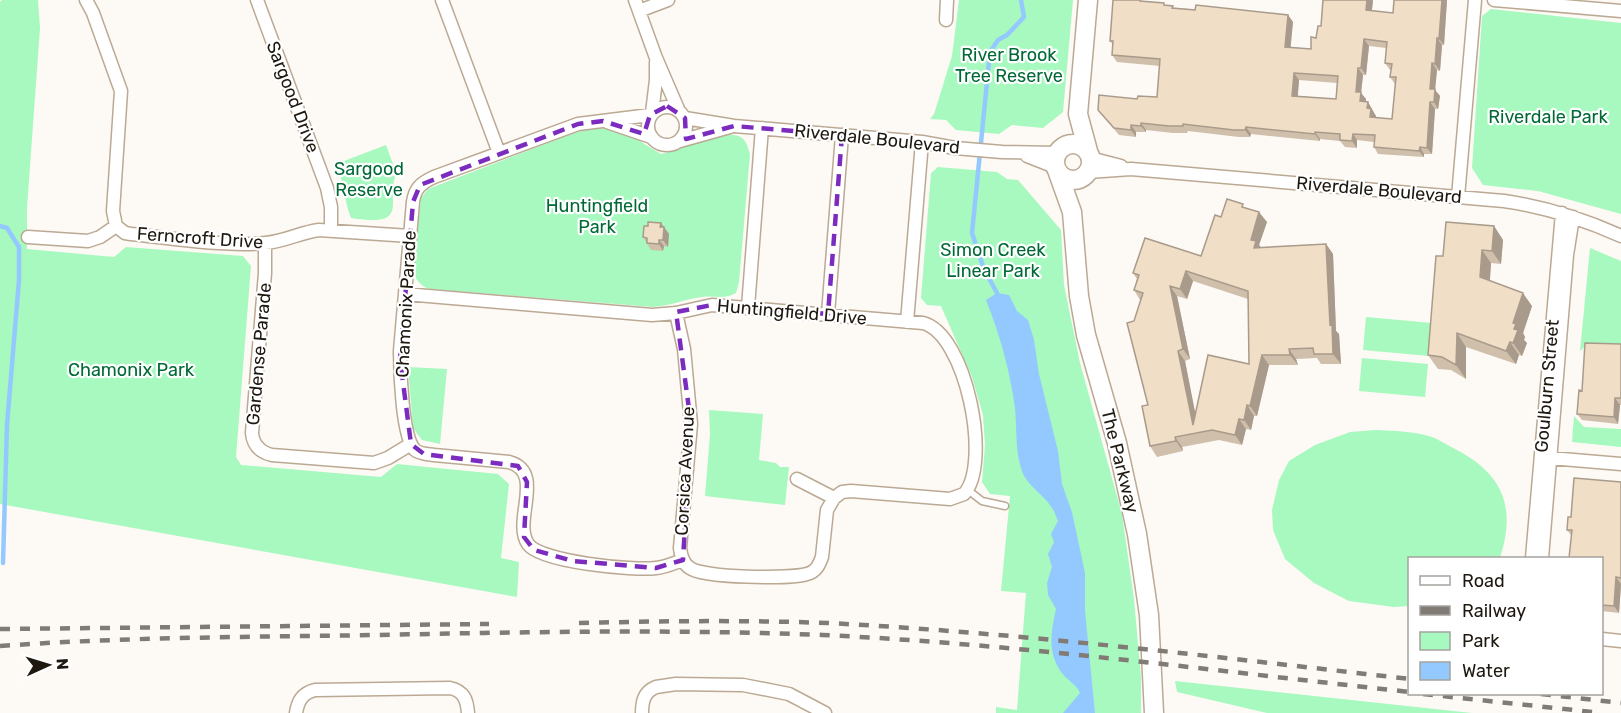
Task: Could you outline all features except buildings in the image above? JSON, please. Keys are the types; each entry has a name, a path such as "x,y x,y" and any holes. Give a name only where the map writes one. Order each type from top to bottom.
{"street":[{"name":"Ferncroft Drive","path":"86,0 93,13 121,91 113,202 116,226 125,233 236,244 266,243 309,231 331,230 410,237"},
{"name":"Sargood Drive","path":"257,0 327,188 331,207 331,230"},
{"path":"442,0 499,153"},
{"path":"656,58 656,80 648,127 651,137 656,142 668,146 680,141 686,130 682,114 656,58 637,5 668,0"},
{"path":"946,20 947,0"},
{"path":"1088,0 1078,114 1088,165"},
{"path":"1458,197 1475,0"},
{"path":"1494,0 1621,11"},
{"path":"651,114 662,107 673,107 682,114"},
{"name":"Chamonix Parade","path":"411,444 405,423 400,372 414,194 420,185 434,177 578,124 651,114"},
{"name":"Riverdale Boulevard","path":"682,114 734,126 922,142 1058,160"},
{"path":"1078,114 1058,160 1062,177 1073,181 1088,165"},
{"name":"Chamonix Parade","path":"603,121 651,137"},
{"name":"Riverdale Boulevard","path":"680,141 734,126"},
{"path":"748,307 762,128"},
{"path":"828,314 842,135"},
{"path":"907,322 922,142"},
{"path":"1058,160 1072,144 1083,147 1088,165"},
{"name":"The Parkway","path":"1058,160 1072,212 1079,296 1086,335 1117,443 1137,534 1149,615 1154,713"},
{"name":"Riverdale Boulevard","path":"1088,165 1515,202 1568,215 1621,236"},
{"name":"The Parkway","path":"1072,212 1088,165"},
{"name":"Goulburn Street","path":"1542,557 1567,255 1568,215"},
{"name":"Goulburn Street","path":"1532,557 1568,215"},
{"path":"28,237 88,241 100,237 116,226"},
{"name":"Gardense Parade","path":"266,243 252,433 257,447 272,455 365,463 388,458 411,444"},
{"name":"Huntingfield Drive","path":"405,294 652,315 676,313 712,305 748,307 931,325 937,329 955,358 965,380 974,419 973,480 968,490"},
{"name":"Corsica Avenue","path":"676,313 684,349 690,424 680,548 683,560 691,569 703,573 758,577 807,574 820,564 827,510 834,498"},
{"path":"411,444 415,450 424,454 509,462 518,466 527,482 524,537 529,546 540,553 573,561 648,568 663,567 683,560"},
{"path":"1550,458 1621,464"},
{"path":"797,479 834,498 837,494 851,490 950,499 960,497 968,490"},
{"path":"1603,639 1621,641"},
{"path":"642,713 644,698 651,689 663,685 686,684 728,684 789,694 821,712"},
{"path":"296,713 299,700 315,690 450,688 466,698 468,713"}],"lane":[{"path":"968,490 982,501 1005,506"}],"highlighted area":[{"path":"667,106 685,118 686,139 734,126 842,135 828,314 712,305 676,312 691,424 683,560 656,568 573,561 534,550 524,537 527,482 518,466 424,454 411,444 400,359 413,202 420,185 578,124 603,121 644,134 650,115"}],"green space":[{"name":"Chamonix Park","path":"2,0 38,0 40,28 27,208 27,249 114,257 126,247 243,256 251,266 236,457 241,465 381,477 397,464 498,474 509,484 501,558 519,562 517,597 0,504 0,2"},
{"name":"River Brook Tree Reserve","path":"959,0 1073,0 1063,112 1043,128 1012,125 999,134 956,130 946,120 930,119 934,114 952,56"},
{"name":"Riverdale Park","path":"1491,9 1621,23 1621,214 1538,191 1483,185 1472,168 1482,16"},
{"name":"Huntingfield Park","path":"602,128 627,135 661,154 726,135 735,135 744,140 750,154 739,282 736,293 653,307 431,289 419,282 414,271 415,251 421,198 428,189 571,134"},
{"name":"Sargood Reserve","path":"386,145 393,164 399,168 394,179 393,208 390,215 383,219 371,220 351,218 336,164"},
{"name":"Simon Creek Linear Park","path":"938,167 997,172 1007,179 1018,180 1061,230 1064,285 1080,363 1122,514 1134,599 1141,677 1141,713 996,713 996,707 1017,710 1026,593 1001,591 1010,496 990,494 982,482 985,445 983,415 972,377 941,306 927,305 921,298 931,173"},
{"path":"1590,248 1621,261 1621,347 1587,345 1580,351"},
{"path":"1366,317 1432,323 1429,356 1363,350"},
{"path":"1362,358 1428,364 1425,397 1359,391"},
{"path":"408,367 447,369 440,444 422,440 413,428"},
{"path":"709,410 763,414 759,460 776,463 780,467 789,467 785,505 705,496 710,434"},
{"path":"1574,416 1584,427 1621,429 1621,447 1572,442"},
{"path":"1376,430 1425,435 1457,450 1486,470 1502,495 1506,508 1507,524 1500,557 1408,557 1408,606 1394,607 1349,601 1314,583 1285,559 1273,530 1272,510 1279,480 1289,461 1315,445 1350,432"},
{"path":"1175,681 1472,713 1267,713 1177,692"}],"water":[{"path":"997,293 1009,295 1017,311 1028,320 1034,340 1039,374 1058,451 1062,484 1072,512 1085,573 1085,611 1095,713 1063,713 1080,693 1061,672 1052,649 1056,609 1048,595 1047,583 1052,567 1048,554 1054,542 1051,534 1058,521 1049,503 1026,479 1021,468 1010,380 1000,340 986,300"}],"waterway":[{"path":"997,293 984,269 972,233 990,52 998,40 1007,35 1024,17 1021,0"},
{"path":"0,226 7,228 19,247 19,280 7,425 3,563"}],"railway":[{"path":"579,623 766,621 901,627 1119,646 1408,679"},
{"path":"0,629 489,624"},
{"path":"0,646 235,637 600,632 767,633 896,639 1043,651 1408,692"},
{"path":"1432,695 1602,713"},
{"path":"1550,695 1621,703"}]}
